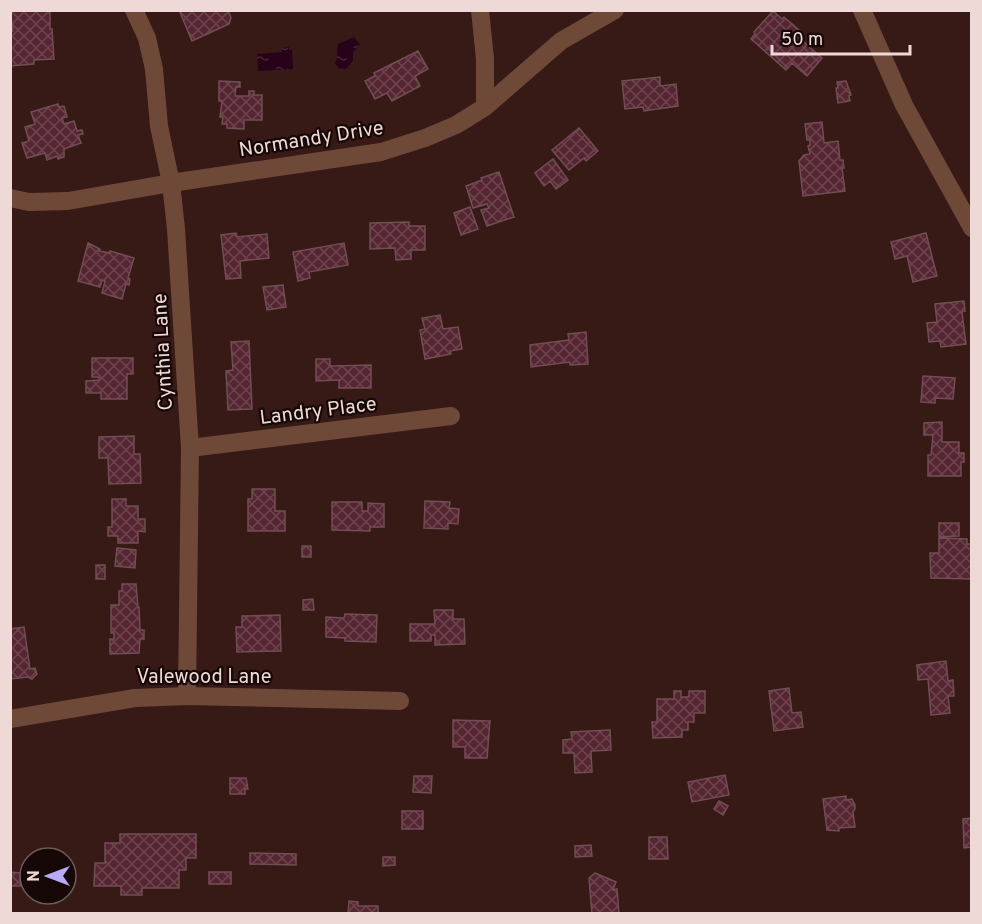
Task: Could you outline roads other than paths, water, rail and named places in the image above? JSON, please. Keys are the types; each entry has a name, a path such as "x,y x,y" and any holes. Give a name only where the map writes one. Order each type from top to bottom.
{"street":[{"name":"Cynthia Lane","path":"134,10 147,38 152,59 159,126 171,183 176,229 190,448 187,696"},
{"path":"480,10 485,59 485,107"},
{"name":"Normandy Drive","path":"10,198 29,202 68,201 171,183 381,153 446,129 485,107 561,41 615,10"},
{"path":"862,10 904,105 972,228"},
{"name":"Landry Place","path":"190,448 451,416"},
{"name":"Valewood Lane","path":"10,719 135,698 187,696 400,701"}],"water":[{"path":"354,37 360,44 353,52 353,61 346,69 338,68 335,63 338,44"},
{"path":"289,47 289,50 292,50 293,69 258,71 257,54 282,52 282,48"}]}
